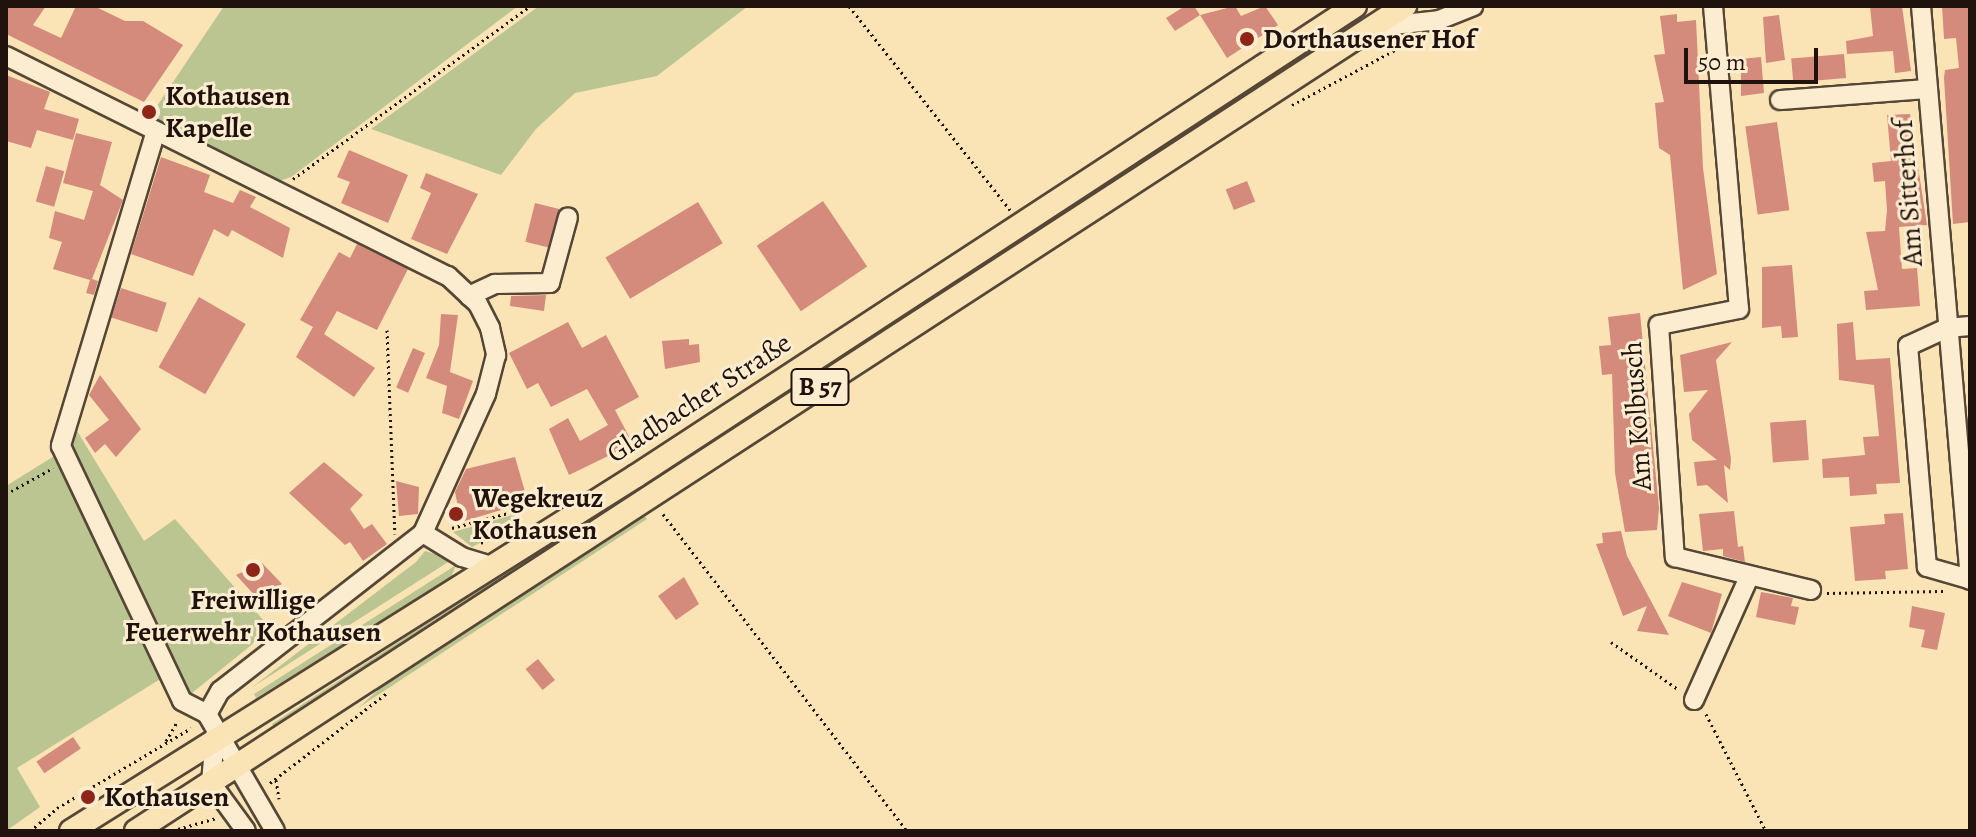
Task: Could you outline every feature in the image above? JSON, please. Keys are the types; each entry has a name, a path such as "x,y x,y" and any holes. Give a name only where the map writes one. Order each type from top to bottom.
{"main road":[{"name":"Gladbacher Straße","path":"71,831 210,723 492,566 1355,6"},
{"name":"Gladbacher Straße","path":"136,831 1405,6"}],"street":[{"path":"1372,28 1439,20 1473,6"},
{"name":"Am Kolbusch","path":"1713,6 1739,309 1659,325 1675,557 1811,590"},
{"name":"Am Sitterhof","path":"1921,6 1965,583"},
{"path":"6,56 155,134 448,276 469,296 490,328 496,355 486,394 422,536 220,691 210,723 211,783 246,831"},
{"path":"1780,100 1928,89"},
{"path":"155,134 65,423 64,462 187,705 210,723 234,768 275,831"},
{"path":"469,296 495,284 550,283 568,217"},
{"path":"1965,583 1927,567 1908,346 1947,328 1970,326"},
{"path":"422,536 492,566"},
{"path":"1694,700 1749,577"}],"path":[{"path":"284,197 292,180 530,6"},
{"path":"849,6 1009,209"},
{"path":"387,330 397,544 576,494"},
{"path":"6,494 64,462"},
{"path":"661,511 907,831"},
{"path":"1811,590 1845,597 1965,583"},
{"path":"1611,642 1694,700 1710,718 1766,831"},
{"path":"166,741 187,705"},
{"path":"30,831 166,741 210,723"},
{"path":"281,804 276,779 284,768"},
{"path":"173,831 212,822 229,809"}],"green space":[{"path":"224,6 518,6 291,177 271,184 147,121"},
{"path":"539,6 748,6 657,76 575,93 536,129 501,175 371,129"},
{"path":"71,421 144,541 175,519 271,629 176,706 162,678 17,768 40,807 6,831 6,486 67,448"},
{"path":"516,514 518,524 472,547 453,532"},
{"path":"643,514 647,519 358,708 387,682"},
{"path":"577,526 580,531 277,730 272,724"},
{"path":"425,551 453,559 251,688 416,562"},
{"path":"456,565 450,580 256,698 254,694"}],"building":[{"path":"6,6 46,6 33,25 61,38 76,6 94,6 125,21 143,21 183,45 144,102 6,34"},
{"path":"1185,6 1194,6 1200,15 1175,31 1166,18"},
{"path":"1235,6 1241,16 1265,6 1278,25 1227,58 1200,15"},
{"path":"1870,6 1902,6 1911,71 1895,73 1893,51 1847,54 1846,41 1873,36"},
{"path":"1942,6 1970,6 1970,222 1953,224 1944,78 1945,70 1959,68 1956,38 1944,39"},
{"path":"1677,14 1677,22 1696,20 1703,168 1717,274 1683,290 1670,155 1659,148 1655,103 1664,102 1654,55 1665,54 1660,16"},
{"path":"1779,15 1785,60 1766,63 1763,17"},
{"path":"1844,54 1846,78 1793,83 1791,59"},
{"path":"1761,57 1764,93 1741,96 1741,59"},
{"path":"6,75 50,92 44,109 79,119 73,140 37,130 31,148 6,141"},
{"path":"1910,114 1927,225 1899,227 1902,269 1917,268 1920,306 1866,310 1864,291 1878,290 1866,232 1885,231 1887,210 1885,181 1874,182 1872,163 1891,161 1887,115"},
{"path":"1777,122 1789,210 1758,215 1745,126"},
{"path":"76,133 112,142 100,185 123,200 92,279 98,281 94,295 86,293 90,280 53,269 62,242 49,238 55,211 84,220 93,191 63,183"},
{"path":"349,150 408,175 388,223 341,203 350,182 337,177"},
{"path":"161,157 210,175 204,192 233,203 240,190 256,197 250,207 290,228 283,258 232,230 228,237 214,229 193,276 131,254"},
{"path":"46,166 64,171 54,207 36,202"},
{"path":"426,173 478,194 447,254 411,239 431,193 420,188"},
{"path":"1247,181 1255,201 1234,210 1226,190"},
{"path":"823,201 867,266 801,311 757,246"},
{"path":"698,202 723,243 630,299 605,258"},
{"path":"535,203 559,209 550,248 525,242"},
{"path":"357,244 408,269 377,330 337,311 324,334 375,368 354,397 296,357 313,327 300,320 339,252 350,258"},
{"path":"1792,265 1798,337 1782,338 1781,326 1762,328 1762,267"},
{"path":"121,288 167,303 157,332 111,317"},
{"path":"546,295 544,311 510,306 511,296"},
{"path":"199,297 246,324 205,394 158,367"},
{"path":"1640,313 1659,508 1657,530 1625,532 1615,473 1612,374 1602,375 1599,346 1611,345 1608,317"},
{"path":"441,314 458,315 450,372 473,381 459,419 442,413 447,386 426,378 439,345"},
{"path":"568,322 582,348 606,335 639,397 615,410 633,444 569,475 549,429 568,418 580,441 608,425 587,389 551,407 538,383 527,389 509,353"},
{"path":"1853,322 1856,360 1890,358 1900,483 1876,484 1877,494 1850,496 1849,477 1823,478 1822,459 1865,455 1863,437 1879,436 1874,385 1839,380 1837,324"},
{"path":"689,339 689,345 699,344 700,362 665,369 662,341"},
{"path":"1732,342 1716,360 1731,459 1730,470 1724,465 1728,503 1707,485 1697,486 1694,462 1717,460 1692,440 1689,414 1708,390 1684,392 1680,355"},
{"path":"413,348 425,353 408,393 396,388"},
{"path":"100,375 141,429 116,457 105,444 95,453 85,438 109,420 89,395"},
{"path":"1806,420 1809,460 1773,462 1770,423"},
{"path":"515,457 528,502 461,522 455,492 466,469"},
{"path":"324,462 363,495 350,509 364,529 372,524 387,544 363,561 350,542 345,545 289,493"},
{"path":"396,481 419,487 418,514 399,516"},
{"path":"1734,511 1738,547 1743,546 1745,562 1723,556 1723,549 1703,551 1699,514"},
{"path":"1903,513 1908,569 1885,571 1886,579 1855,581 1850,527 1885,524 1884,514"},
{"path":"1621,531 1627,556 1669,635 1637,631 1647,606 1623,616 1596,544 1603,543 1602,533"},
{"path":"262,563 282,584 259,600 236,575"},
{"path":"684,577 699,604 676,620 658,596"},
{"path":"1682,582 1722,594 1711,633 1668,616"},
{"path":"1761,592 1793,598 1791,606 1799,607 1795,625 1756,617"},
{"path":"1912,606 1945,613 1937,650 1921,647 1925,630 1909,627"},
{"path":"538,659 555,680 543,690 526,669"},
{"path":"73,737 81,749 44,773 37,762"}],"place":[{"name":"Dorthausener Hof","path":"1247,39"},
{"name":"Kothausen Kapelle","path":"149,112"},
{"name":"Wegekreuz Kothausen","path":"456,514"},
{"name":"Freiwillige Feuerwehr Kothausen","path":"253,570"},
{"name":"Kothausen","path":"88,797"}]}
